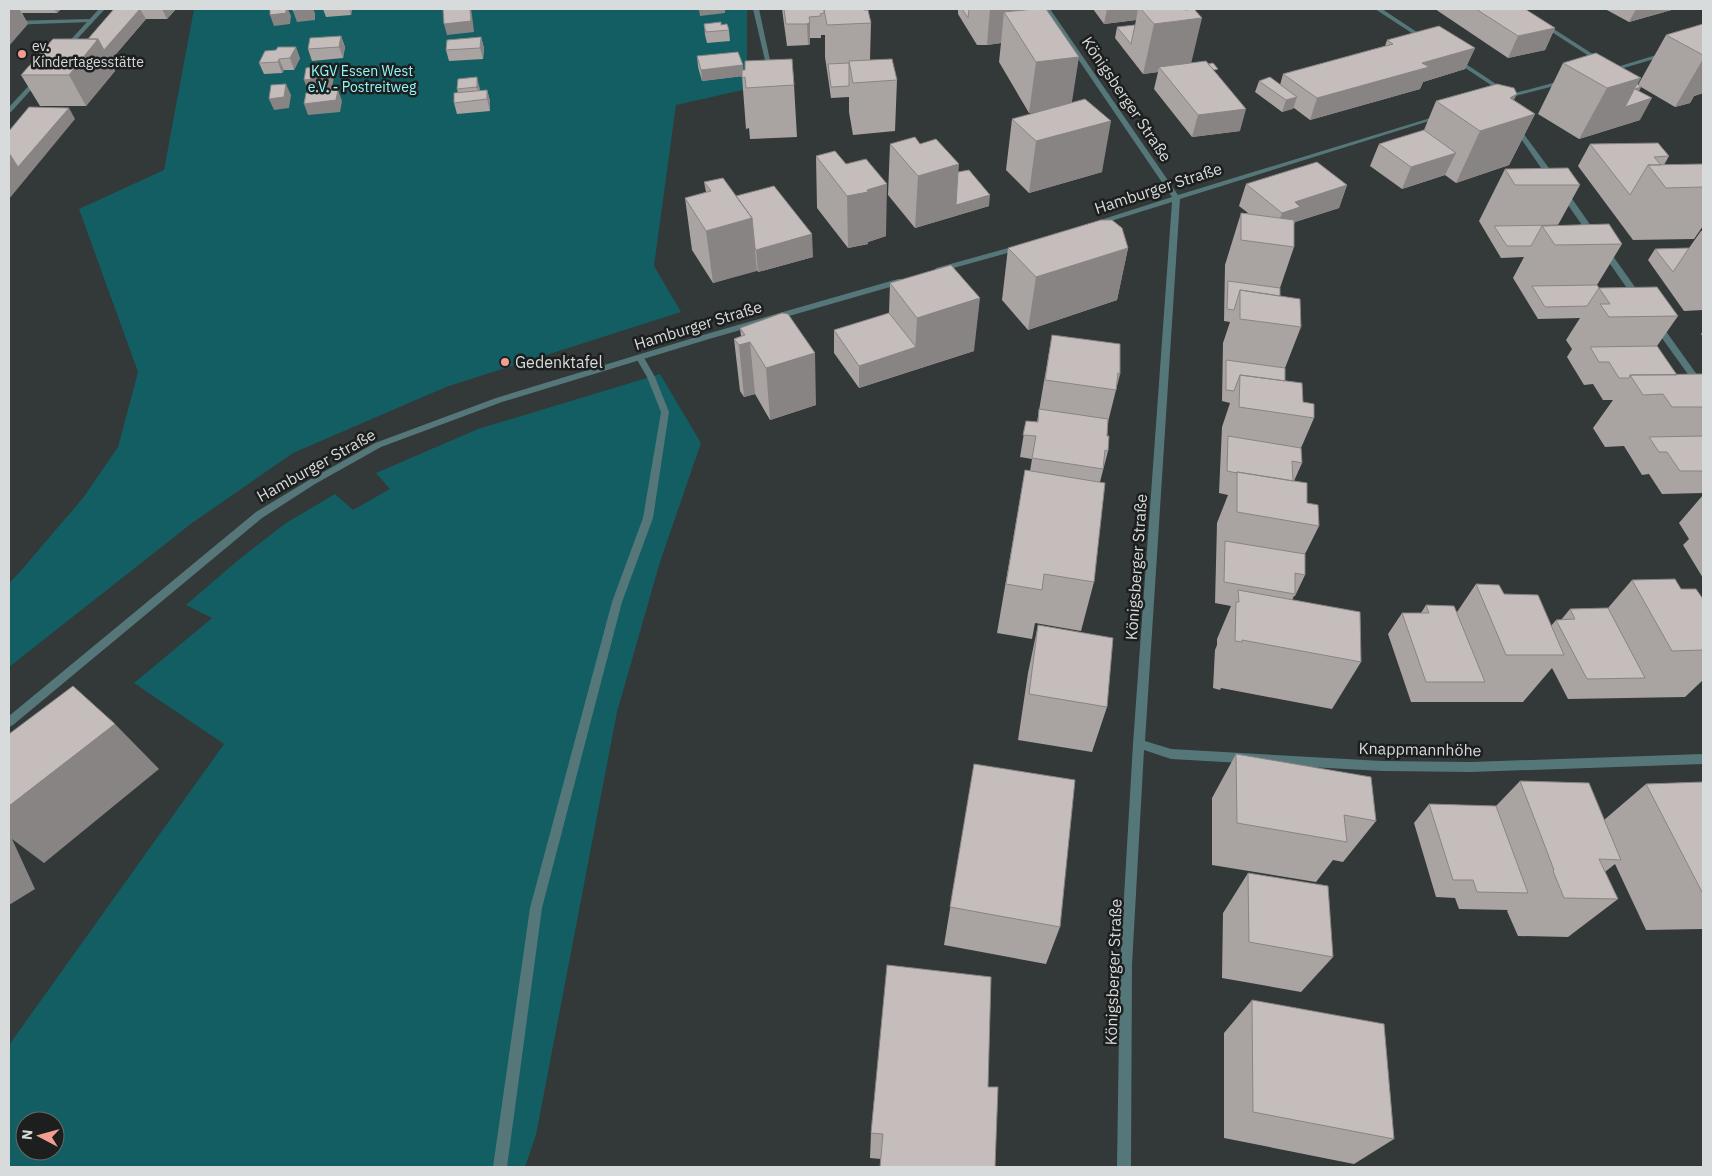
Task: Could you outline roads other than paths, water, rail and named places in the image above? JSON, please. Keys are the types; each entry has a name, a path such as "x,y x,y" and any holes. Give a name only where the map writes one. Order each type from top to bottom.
{"street":[{"path":"58,56 102,9"},
{"path":"756,9 773,84"},
{"name":"Königsberger Straße","path":"1047,9 1176,197 1138,744 1126,965 1124,1167"},
{"path":"1378,9 1436,47"},
{"path":"1519,9 1613,69"},
{"path":"9,22 90,21"},
{"path":"1604,72 1674,51"},
{"path":"1444,52 1510,95"},
{"path":"9,111 46,70"},
{"path":"1502,108 1496,100 1576,79"},
{"name":"Hamburger Straße","path":"1082,228 1176,197 1449,114"},
{"path":"1508,116 1646,308"},
{"path":"932,272 1026,245"},
{"name":"Hamburger Straße","path":"9,722 259,514 378,445 499,400 572,380 913,277"},
{"path":"1652,316 1703,389"},
{"path":"500,1167 536,908 617,602 648,518 665,412 651,376 640,358"},
{"name":"Knappmannhöhe","path":"1138,744 1171,754 1382,766 1471,767 1703,759"}],"place":[{"name":"ev. Kindertagesstätte","path":"22,54"},
{"name":"Gedenktafel","path":"505,362"}],"park label":[{"name":"KGV Essen West e.V. - Postreitweg","path":"362,79"}]}
